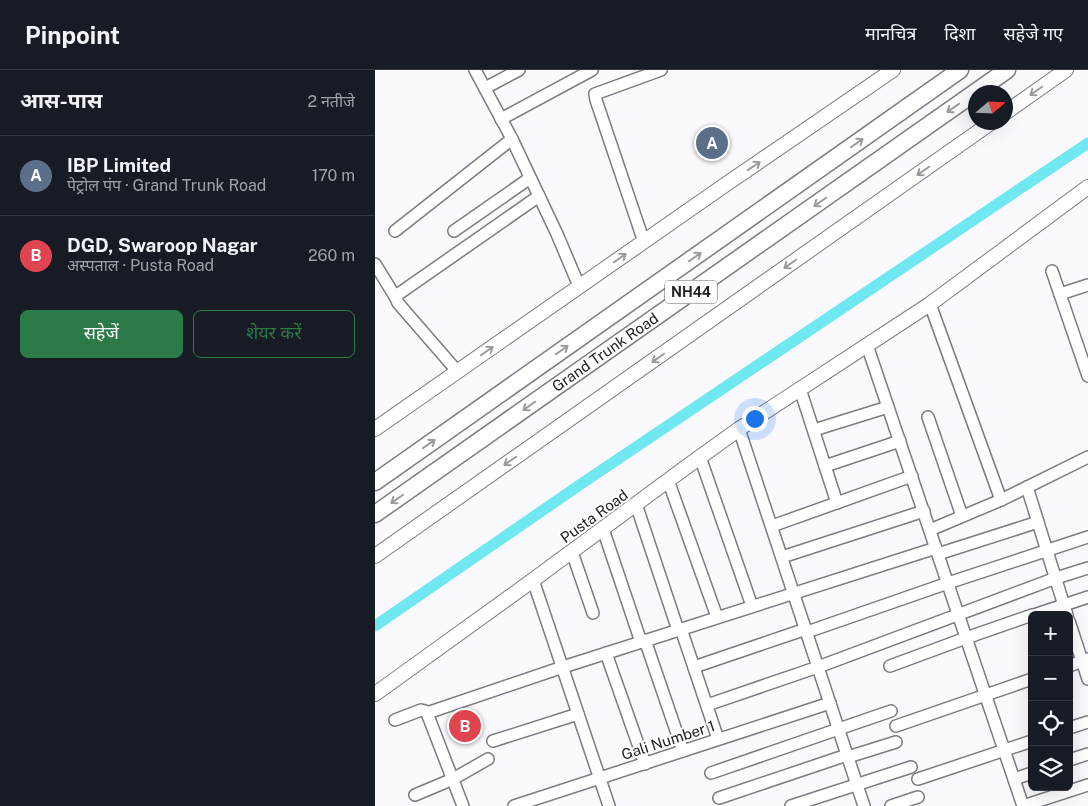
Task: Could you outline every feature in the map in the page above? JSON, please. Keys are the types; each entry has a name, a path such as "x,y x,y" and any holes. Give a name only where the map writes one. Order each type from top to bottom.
{"highway":[{"name":"Grand Trunk Road","path":"375,482 960,70"},
{"name":"Grand Trunk Road","path":"375,514 1007,70"}],"main road":[{"path":"375,429 893,70"},
{"path":"1013,107 1066,70"},
{"path":"375,556 981,130"},
{"name":"Pusta Road","path":"375,694 739,429 930,304 1088,188"}],"street":[{"path":"475,70 512,139 557,234 579,286"},
{"path":"485,88 519,70"},
{"path":"501,119 592,70"},
{"path":"644,242 595,94 661,70"},
{"path":"395,231 512,139"},
{"path":"454,231 529,178"},
{"path":"396,298 399,293 539,196"},
{"path":"375,264 398,302 457,372"},
{"path":"1052,271 1086,362 1088,376"},
{"path":"1060,294 1088,285"},
{"path":"930,304 1001,500"},
{"path":"867,345 1023,806 1088,785"},
{"path":"801,389 837,502"},
{"path":"814,430 888,407"},
{"path":"928,417 962,516"},
{"path":"739,429 864,806"},
{"path":"825,466 900,441"},
{"path":"700,457 752,606"},
{"path":"930,530 1001,500 1088,457"},
{"path":"772,526 912,476"},
{"path":"668,480 717,617"},
{"path":"1027,487 1066,610 1088,597"},
{"path":"636,504 718,740"},
{"path":"782,557 923,511"},
{"path":"427,713 752,606 1038,522"},
{"path":"603,529 683,751"},
{"path":"694,667 1088,537"},
{"path":"572,552 593,613"},
{"path":"707,705 819,667 958,614 1088,568"},
{"path":"533,580 609,806"},
{"path":"890,666 1028,617"},
{"path":"1073,631 1085,660 1088,679"},
{"path":"606,653 645,764"},
{"path":"1073,664 1085,660"},
{"path":"896,726 1028,680"},
{"name":"Gali Number 1","path":"514,806 830,703"},
{"path":"395,720 421,710 427,713 463,806"},
{"path":"711,773 891,711"},
{"path":"493,741 579,714"},
{"path":"1073,727 1088,722"},
{"path":"719,798 896,742"},
{"path":"919,779 1028,743"},
{"path":"1073,759 1088,754"},
{"path":"415,795 453,779 487,759"},
{"path":"791,806 911,767"},
{"path":"1014,779 1028,774"},
{"path":"891,806 918,797"}],"waterway":[{"path":"375,626 578,486 1088,143"}],"place":[{"name":"IBP Limited","path":"712,143"},
{"name":"DGD, Swaroop Nagar","path":"465,726"}]}
